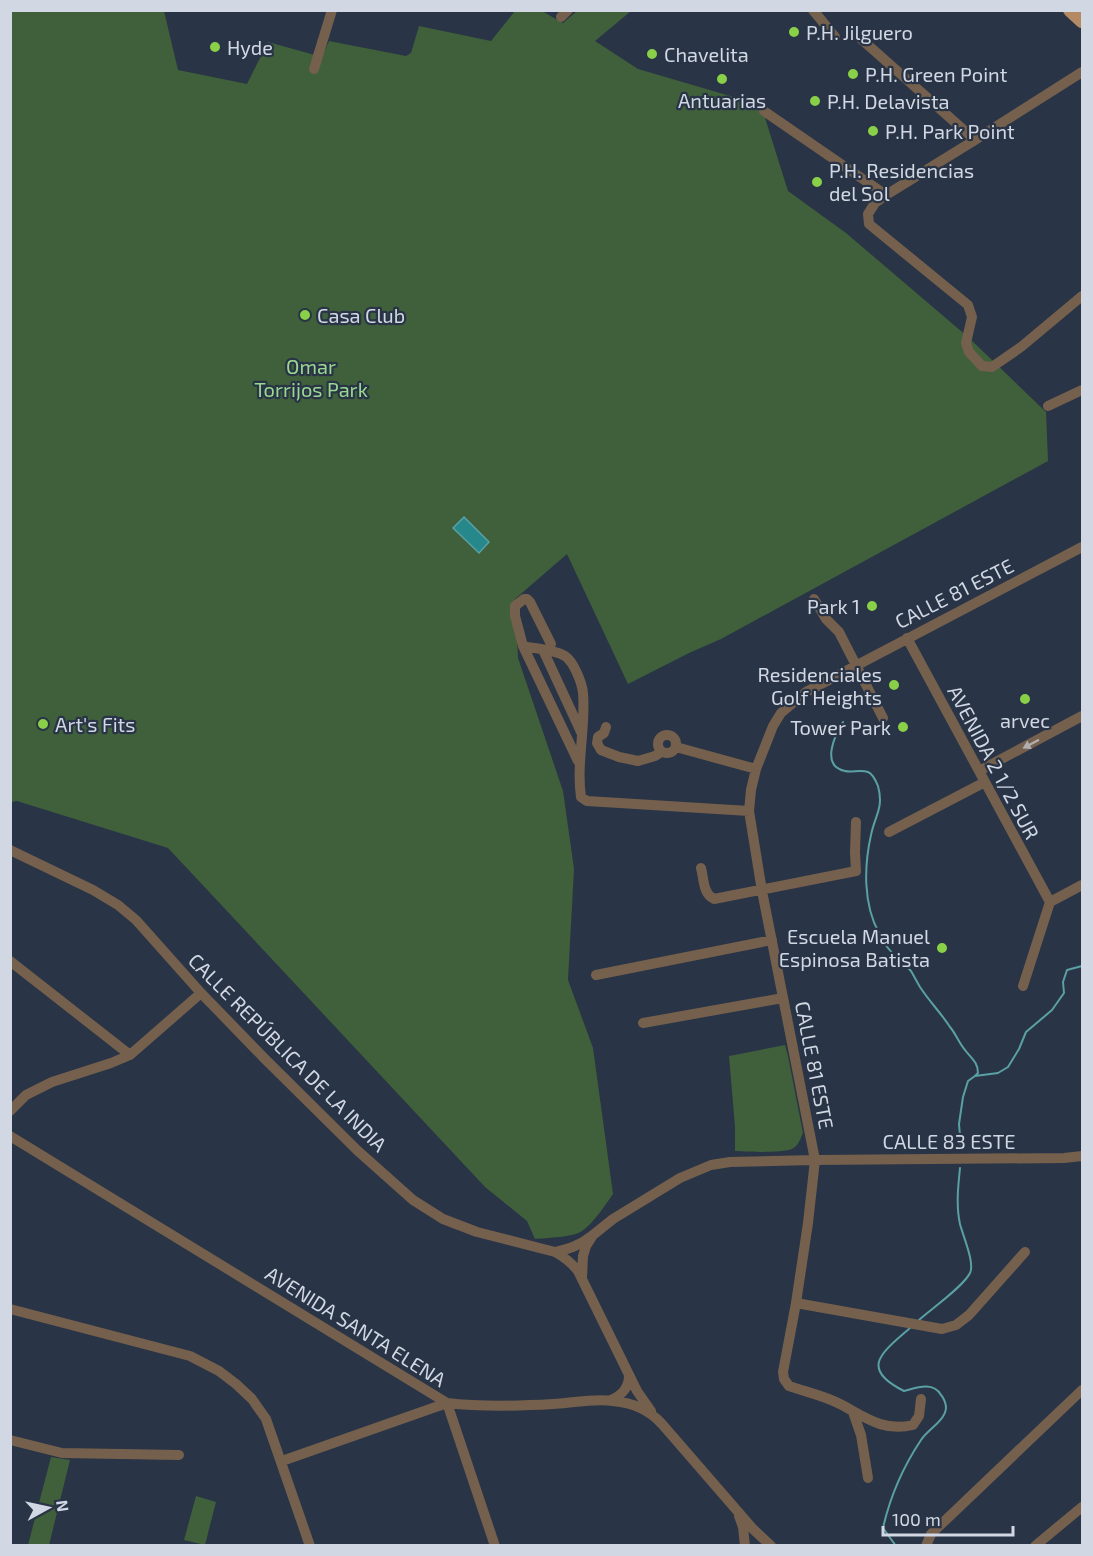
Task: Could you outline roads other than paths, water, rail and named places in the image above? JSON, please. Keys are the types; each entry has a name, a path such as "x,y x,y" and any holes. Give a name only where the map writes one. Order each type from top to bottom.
{"main road":[{"path":"1070,10 1083,21"}],"street":[{"path":"314,69 332,10"},
{"path":"813,10 835,37"},
{"path":"860,38 975,141"},
{"path":"1083,72 886,195 875,203 867,214 869,224 968,305 972,317 966,343 969,352 982,366 992,367 1021,347 1083,296"},
{"path":"764,111 886,195"},
{"path":"1048,406 1083,390"},
{"name":"CALLE 81 ESTE","path":"854,1412 842,1404 789,1386 784,1379 783,1372 796,1303 815,1160 748,812 756,769 773,726 781,713 806,692 1083,547"},
{"path":"580,764 524,646 515,616 515,606 524,599 530,602 582,734"},
{"path":"814,599 826,619 839,632 883,718"},
{"name":"AVENIDA 2 1/2 SUR","path":"907,638 1050,902"},
{"path":"524,646 547,647 567,658 576,672 583,691 581,797 587,801 748,812"},
{"path":"979,771 1083,716"},
{"path":"606,727 604,733 598,737 597,743 601,750 638,761 661,752"},
{"path":"662,736 673,737 676,747 672,752 668,754 661,752 658,742 662,736"},
{"path":"676,747 756,769"},
{"path":"889,832 984,782"},
{"path":"701,868 707,894 710,898 718,899 856,872 856,822"},
{"name":"CALLE REPÚBLICA DE LA INDIA","path":"10,850 118,904 136,920 201,993 264,1058 358,1151 413,1200 443,1219 477,1232 555,1252 572,1263 629,1375 653,1414"},
{"path":"1023,986 1050,902 1083,885"},
{"path":"596,975 772,940"},
{"path":"10,961 130,1055"},
{"path":"10,1111 26,1095 52,1082 130,1055 201,993"},
{"path":"643,1023 783,998"},
{"name":"AVENIDA SANTA ELENA","path":"10,1136 447,1403 465,1405 548,1404 611,1400 633,1405 653,1414 753,1529 771,1545"},
{"name":"CALLE 83 ESTE","path":"815,1160 1083,1156"},
{"path":"555,1252 582,1243 613,1219 680,1178 711,1165 730,1162 815,1160"},
{"path":"582,1280 583,1256 593,1235"},
{"path":"796,1303 942,1329 956,1325 969,1315 1026,1252"},
{"path":"10,1309 190,1356 219,1371 236,1384 266,1419 310,1545"},
{"path":"611,1400 626,1389 629,1375"},
{"path":"926,1545 931,1534 1083,1390"},
{"path":"854,1412 866,1419 888,1426 903,1427 913,1425 919,1416 921,1399"},
{"path":"282,1461 447,1403 495,1545"},
{"path":"854,1412 861,1435 868,1478"},
{"path":"10,1440 62,1453 179,1455"},
{"path":"1035,1545 1083,1507"},
{"path":"738,1511 745,1545"}],"waterway":[{"path":"843,722 836,734 832,750 833,763 837,768 845,771 870,773 880,794 866,872 866,885 874,922 888,948 911,971 974,1060 978,1073 975,1076"},
{"path":"961,1147 959,1124 968,1081 975,1076 998,1073 1008,1067 1026,1032 1052,1010 1064,993 1063,982 1067,970 1082,966"},
{"path":"919,1320 954,1291 970,1273 970,1256 958,1210 960,1168"},
{"path":"896,1546 883,1528 893,1494 914,1450 943,1417 946,1408 943,1398 934,1388 919,1387 904,1391 882,1375 879,1367 884,1352 910,1328"}],"place":[{"name":"P.H. Jilguero","path":"794,32"},
{"name":"Hyde","path":"215,47"},
{"name":"Chavelita","path":"652,54"},
{"name":"P.H. Green Point","path":"853,74"},
{"name":"Antuarias","path":"722,79"},
{"name":"P.H. Delavista","path":"815,101"},
{"name":"P.H. Park Point","path":"873,131"},
{"name":"P.H. Residencias del Sol","path":"817,182"},
{"name":"Casa Club","path":"305,315"},
{"name":"Park 1","path":"872,606"},
{"name":"Residenciales Golf Heights","path":"894,685"},
{"name":"arvec","path":"1025,699"},
{"name":"Art's Fits","path":"43,724"},
{"name":"Tower Park","path":"903,727"},
{"name":"Escuela Manuel Espinosa Batista","path":"942,948"}],"park label":[{"name":"Omar Torrijos Park","path":"311,378"}]}
